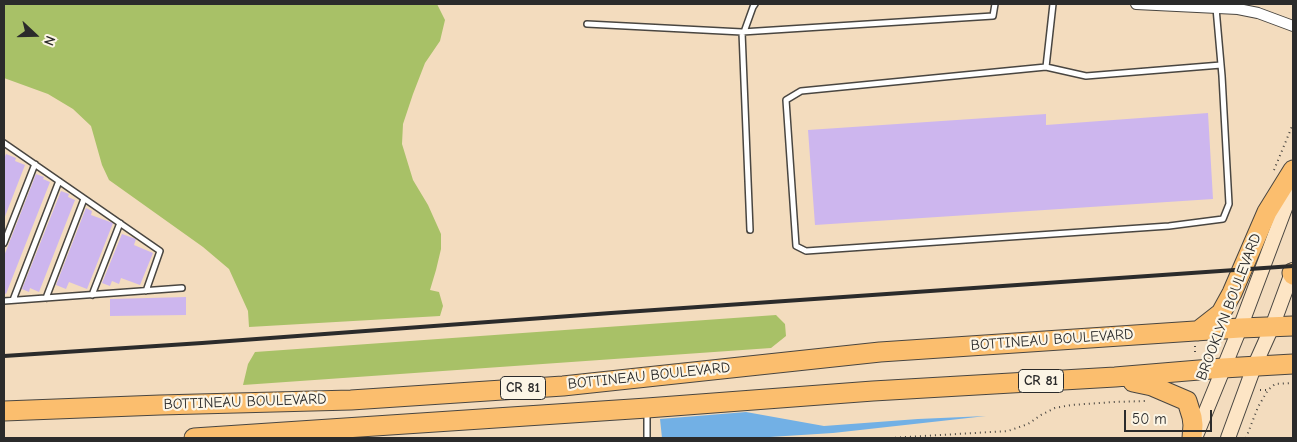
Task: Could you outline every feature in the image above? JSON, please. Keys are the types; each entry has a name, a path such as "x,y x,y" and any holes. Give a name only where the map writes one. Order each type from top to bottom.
{"highway":[{"path":"1198,331 1221,313 1232,293 1267,212 1293,170"},
{"name":"BOTTINEAU BOULEVARD","path":"4,411 351,400 563,386 880,352 1198,331 1236,336 1272,327 1293,326"},
{"name":"BOTTINEAU BOULEVARD","path":"194,438 647,408 882,390 1115,378 1223,368 1293,364"},
{"path":"1115,378 1152,386 1187,401 1192,417 1194,438"}],"main road":[{"name":"BROOKLYN BOULEVARD","path":"1194,438 1236,336 1293,187"},
{"path":"1228,438 1254,367 1293,273"}],"street":[{"path":"1136,4 1238,8 1293,26"}],"lane":[{"path":"750,230 743,32 752,7 755,4"},
{"path":"587,24 743,32 993,16 995,4"},
{"path":"1046,67 1053,4"},
{"path":"1216,8 1221,65 1229,204 1223,219 1169,226 806,251 796,246 786,100 802,91 1046,67 1086,76 1221,65"},
{"path":"4,144 160,251 146,291"},
{"path":"4,243 35,164"},
{"path":"13,300 59,181"},
{"path":"46,298 84,198"},
{"path":"92,294 120,223"},
{"path":"4,301 182,288"},
{"path":"647,408 647,438"}],"path":[{"path":"1246,438 1258,407 1268,390 1275,384 1293,383"},
{"path":"890,438 1008,431 1028,424 1055,408 1114,402 1153,402"}],"green space":[{"path":"4,4 437,4 445,20 440,41 425,63 413,94 403,124 402,144 413,180 428,205 441,234 441,249 430,290 439,292 443,306 440,316 249,327 248,311 229,269 203,247 109,180 102,165 91,126 73,109 48,94 4,78"},
{"path":"776,315 785,324 786,336 771,348 243,385 248,364 255,352"}],"water":[{"path":"746,412 824,426 986,416 833,433 754,438 662,438 660,419"}],"building":[{"path":"1208,113 1213,199 815,225 808,130 1046,114 1046,125"},
{"path":"6,154 16,158 15,161 25,165 4,219 4,159"},
{"path":"36,174 50,182 6,294 4,293 4,256"},
{"path":"61,191 69,194 68,197 75,200 39,292 30,288 29,292 22,289"},
{"path":"86,208 92,211 91,215 113,223 87,289 69,282 66,289 56,285"},
{"path":"122,234 136,239 134,245 153,253 140,285 121,278 119,284 112,281 110,286 102,283"},
{"path":"186,297 186,315 110,316 110,299"}],"railway":[{"path":"4,356 1293,266"}]}
